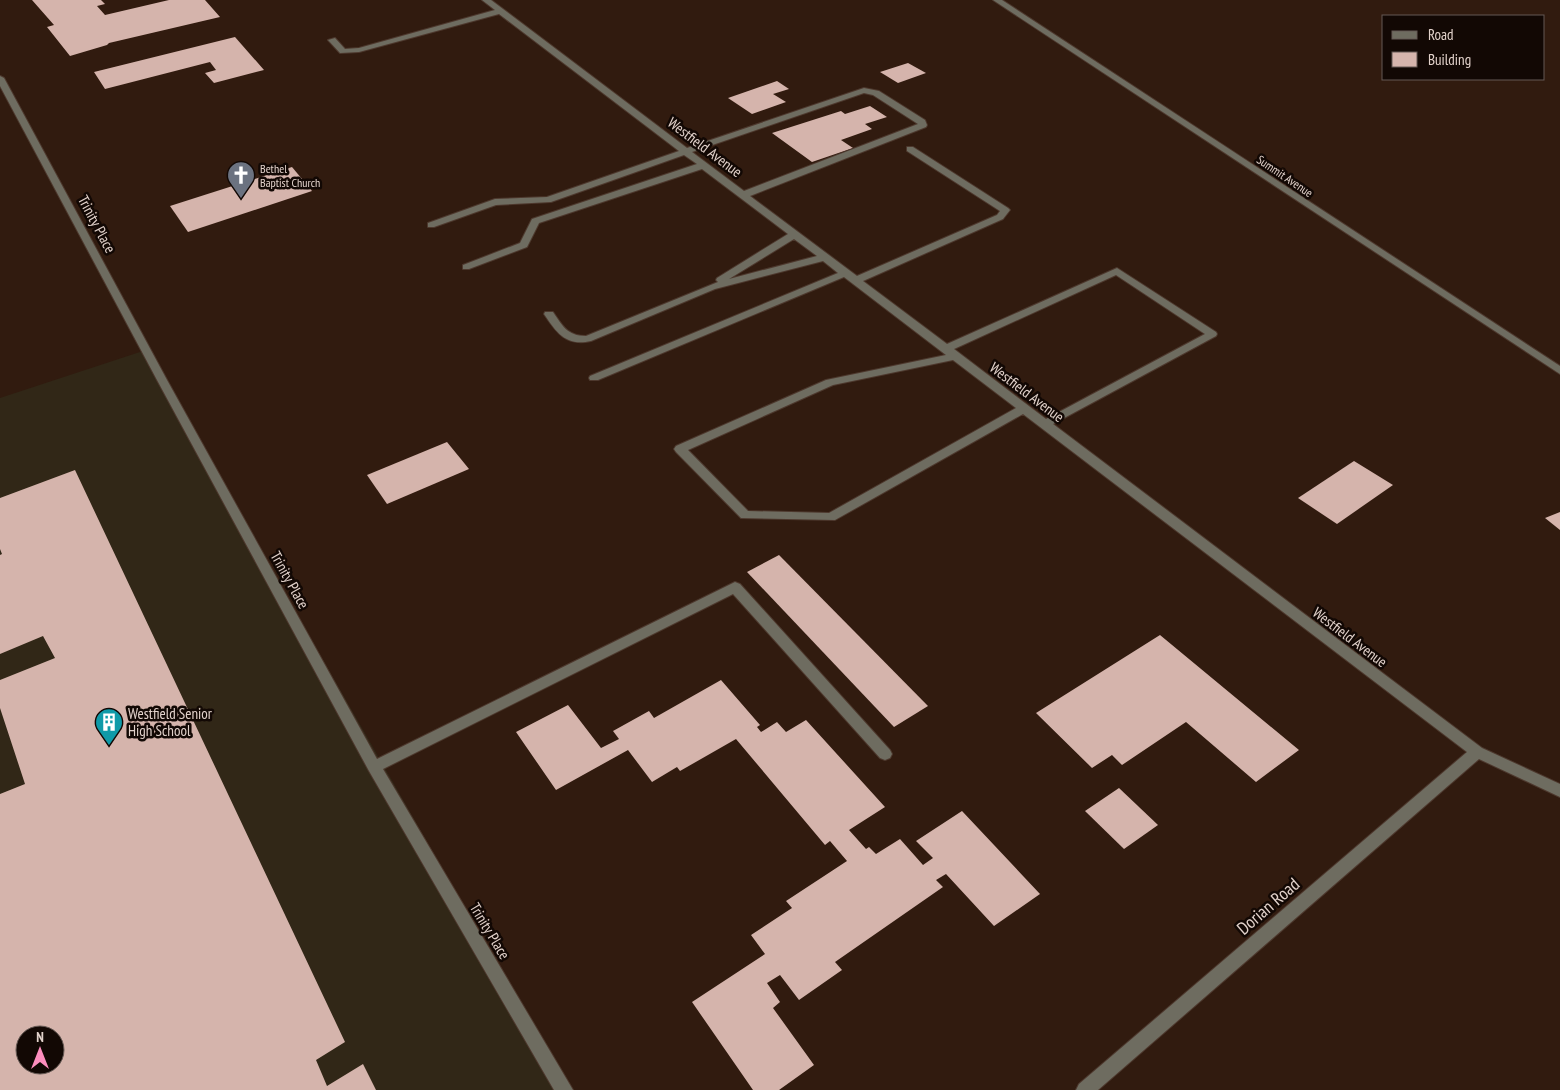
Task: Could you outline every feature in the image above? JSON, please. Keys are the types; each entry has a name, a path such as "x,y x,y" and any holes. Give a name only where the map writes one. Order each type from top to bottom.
{"street":[{"name":"Westfield Avenue","path":"486,0 1477,752 1560,791"},
{"name":"Summit Avenue","path":"997,0 1560,371"},
{"path":"332,40 343,50 359,50 501,11"},
{"name":"Trinity Place","path":"0,78 162,380 374,767 564,1090"},
{"path":"431,225 495,202 548,200 864,90 876,93 922,122 923,125 743,195"},
{"path":"856,280 1000,216 1005,210 910,148"},
{"path":"466,267 524,245 534,221 704,165"},
{"path":"711,287 796,234"},
{"path":"549,314 566,337 574,339 588,338 711,287 825,257"},
{"path":"1025,408 831,517 745,515 680,449 830,382 951,353 1117,271 1212,334 1045,424"},
{"path":"594,378 846,273"},
{"path":"374,767 735,587 885,754"},
{"name":"Dorian Road","path":"1086,1090 1477,752"}],"shaded area":[{"path":"146,350 569,1090 0,1090 0,398"}],"building":[{"path":"32,0 101,0 105,4 97,6 105,15 169,0 205,0 220,17 109,43 70,56 47,27 54,25"},
{"path":"235,37 264,70 214,83 205,73 216,70 210,62 105,89 94,72"},
{"path":"908,63 926,73 898,83 880,72"},
{"path":"777,81 789,89 773,94 786,102 752,114 728,98"},
{"path":"870,106 887,117 865,124 872,129 841,140 853,148 812,162 772,133 841,111 845,114"},
{"name":"Bethel Baptist Church","path":"292,167 312,191 188,232 170,206"},
{"path":"447,442 469,469 387,504 367,475"},
{"path":"1354,461 1393,485 1337,524 1298,498"},
{"name":"Westfield Senior High School","path":"75,470 345,1042 316,1060 327,1086 363,1064 376,1090 0,1090 0,794 25,784 0,708 0,680 55,658 43,636 0,654 0,555 2,554 0,549 0,498"},
{"path":"1560,512 1560,530 1545,518"},
{"path":"779,555 928,706 894,727 747,572"},
{"path":"1160,635 1299,750 1256,782 1186,722 1122,765 1112,755 1092,768 1036,713"},
{"path":"721,680 760,725 757,727 761,732 777,722 786,732 806,720 885,807 849,830 866,849 869,847 876,854 900,839 923,865 933,858 916,841 962,811 1040,894 994,926 946,874 936,880 943,887 835,962 842,970 799,1000 780,975 767,983 780,1002 773,1008 814,1065 779,1090 753,1090 692,1002 765,954 751,935 792,908 786,901 847,861 830,841 825,845 736,739 680,771 677,767 652,782 628,750 556,790 516,732 568,705 601,748 619,739 613,731 649,711 654,718"},
{"path":"1119,788 1158,825 1124,849 1085,811"}],"place":[{"name":"Bethel Baptist Church","path":"241,199"},
{"name":"Westfield Senior High School","path":"109,746"}]}
